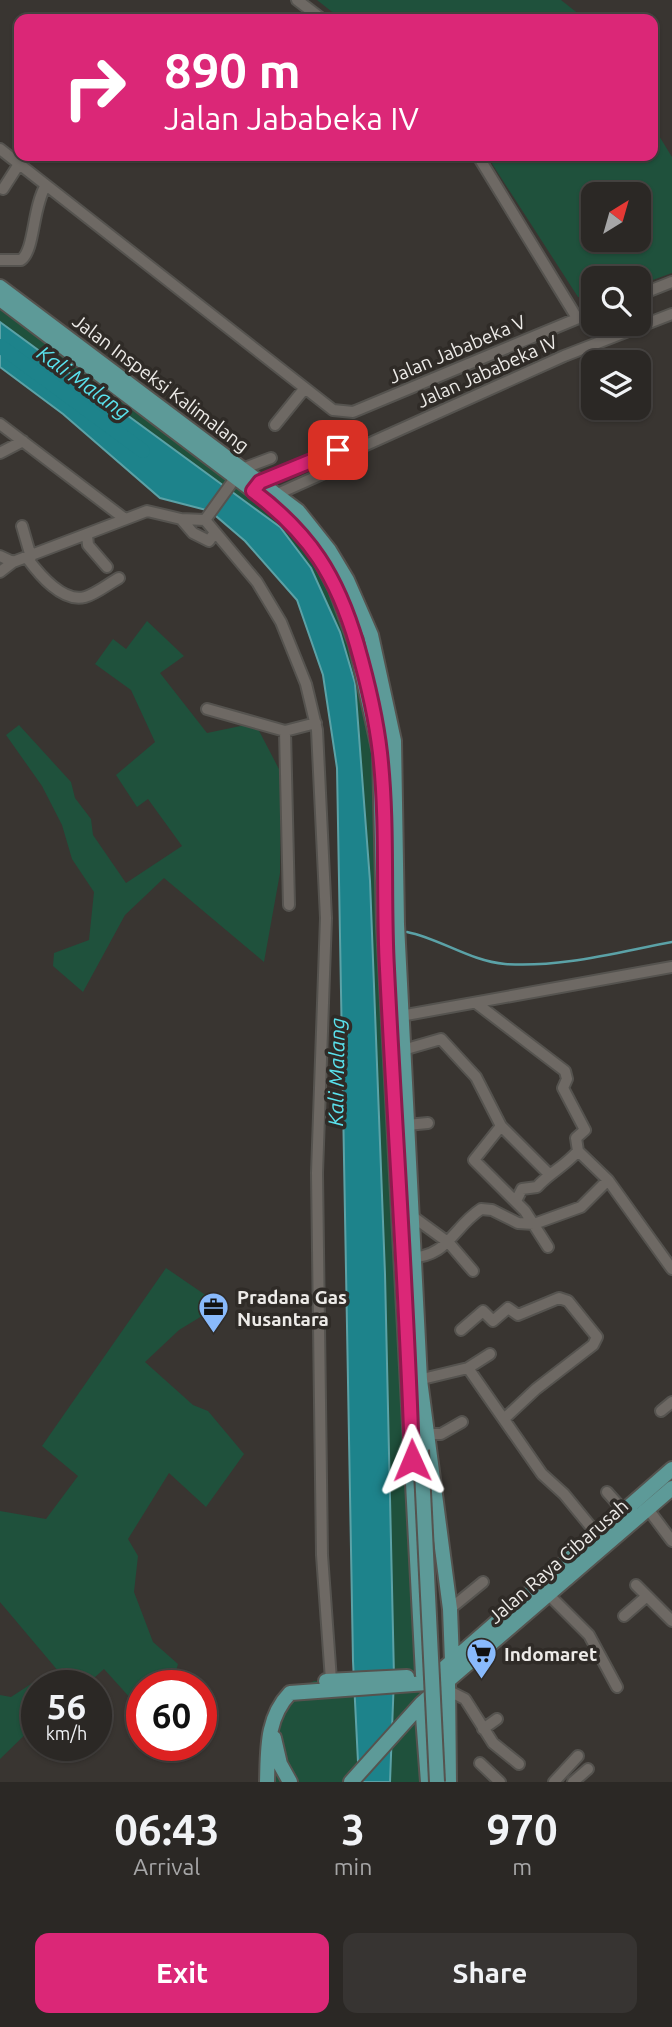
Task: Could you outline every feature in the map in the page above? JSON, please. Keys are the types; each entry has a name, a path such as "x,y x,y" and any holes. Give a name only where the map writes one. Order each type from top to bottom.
{"main road":[{"name":"Jalan Inspeksi Kalimalang","path":"0,286 235,479"},
{"name":"Jalan Inspeksi Kalimalang","path":"0,299 235,479 257,486 317,534 346,580 371,635 393,736 395,1017 403,1050 400,1101 407,1125 404,1173 412,1216 409,1258"},
{"name":"Jalan Inspeksi Kalimalang","path":"286,509 336,589 356,644 378,738 418,1415 413,1679"},
{"path":"378,738 393,736"},
{"path":"418,1415 450,1609 449,1782"},
{"path":"424,1443 437,1782"},
{"name":"Jalan Raya Cibarusah","path":"353,1779 410,1715 596,1532 672,1469"},
{"name":"Jalan Raya Cibarusah","path":"295,1691 413,1679 427,1683 449,1676 672,1488"},
{"name":"Jalan Raya Cibarusah","path":"295,1691 310,1682 331,1680 347,1684"},
{"path":"267,1782 271,1725 284,1699 295,1691"},
{"path":"422,1703 428,1782"},
{"path":"271,1725 280,1764 290,1782"}],"street":[{"path":"298,0 316,14"},
{"path":"0,149 14,160"},
{"path":"15,161 306,388 275,425"},
{"path":"481,161 578,318"},
{"path":"1,190 19,164"},
{"path":"0,260 21,260 28,253 34,212 46,185"},
{"path":"651,290 672,282"},
{"name":"Jalan Jababeka IV","path":"257,486 338,450 357,449 564,356 672,314"},
{"name":"Jalan Jababeka V","path":"306,388 333,410 353,412 581,317"},
{"path":"0,424 125,519"},
{"path":"0,453 23,441"},
{"name":"Jalan Jababeka IV","path":"272,498 342,465 357,449"},
{"path":"0,572 13,562 147,511 181,519 206,517 235,479 271,458"},
{"path":"206,517 215,532 257,582 281,622 306,684 316,723 326,918 317,1173 322,1555 331,1680"},
{"path":"181,519 200,538 209,541 215,532"},
{"path":"22,526 29,557 51,585 73,597 86,596 119,578"},
{"path":"87,535 88,545 107,566"},
{"path":"0,556 13,562"},
{"path":"207,709 285,731 316,723"},
{"path":"285,731 289,905"},
{"path":"395,1017 672,967"},
{"path":"476,1003 565,1071 563,1088 585,1130 576,1138 578,1151 608,1180 672,1269"},
{"path":"403,1050 437,1038 445,1040 476,1077 501,1126 548,1174"},
{"path":"407,1125 428,1124"},
{"path":"501,1126 474,1160 516,1201 548,1247"},
{"path":"516,1201 522,1189 537,1187 548,1174 555,1173 578,1151"},
{"path":"409,1258 433,1253 449,1243 481,1209 492,1210 518,1223 534,1224 581,1208 608,1180"},
{"path":"412,1216 449,1243 473,1271"},
{"path":"461,1330 483,1311 493,1321 508,1308 518,1315 559,1297 568,1301 597,1337 593,1345 536,1389 504,1419"},
{"path":"414,1381 468,1368 490,1354"},
{"path":"468,1368 542,1474 564,1494 596,1532"},
{"path":"661,1411 672,1402"},
{"path":"424,1443 462,1422"},
{"path":"607,1492 623,1510"},
{"path":"648,1509 672,1541"},
{"path":"450,1609 483,1582"},
{"path":"636,1585 672,1621"},
{"path":"548,1594 589,1635 617,1687"},
{"path":"624,1616 647,1596"},
{"path":"449,1676 483,1729 505,1754 519,1764"},
{"path":"483,1729 497,1718"},
{"path":"554,1782 578,1756"},
{"path":"480,1763 500,1782"},
{"path":"573,1782 588,1769"}],"green space":[{"path":"317,0 561,0 579,14 335,14"},
{"path":"658,134 672,157 672,273 651,281 651,266 581,266 581,298 578,297 490,161 658,161"},
{"path":"0,300 288,517 319,557 373,711 428,1782 390,1782 392,1737 351,1782 267,1782 270,1725 290,1693 314,1681 393,1677 383,1217 371,912 355,683 340,632 280,527 0,322"},
{"path":"147,621 184,656 160,673 207,733 255,723 281,773 280,873 264,962 164,878 125,915 83,992 53,966 54,953 89,940 94,892 72,859 62,825 42,786 6,735 19,725 71,782 75,798 91,819 93,835 126,883 182,846 148,799 137,807 116,775 155,742 131,690 95,664 113,639 126,649"},
{"path":"166,1268 220,1305 179,1330 145,1362 193,1405 208,1411 244,1454 206,1507 169,1473 128,1539 138,1556 134,1592 153,1642 178,1664 176,1670 126,1670 126,1693 112,1678 112,1670 57,1670 0,1602 0,1511 46,1519 78,1476 42,1446"},
{"path":"21,1690 21,1739 0,1759 0,1695 11,1697"}],"water":[{"path":"0,322 280,527 311,568 340,632 355,683 370,881 385,1274 394,1677 390,1782 359,1782 353,1661 337,768 323,675 297,600 245,541 210,511 160,498 63,414 0,367"}],"waterway":[{"name":"Kali Malang","path":"0,346 143,451"},
{"path":"407,932 480,959 526,965 568,961 672,942"}],"place":[{"name":"Pradana Gas Nusantara","path":"214,1335"},
{"name":"Indomaret","path":"481,1681"}],"route":[{"path":"338,450 260,482 253,491 294,523 319,558 336,589 356,644 377,731 382,788 384,926 412,1460"}]}
